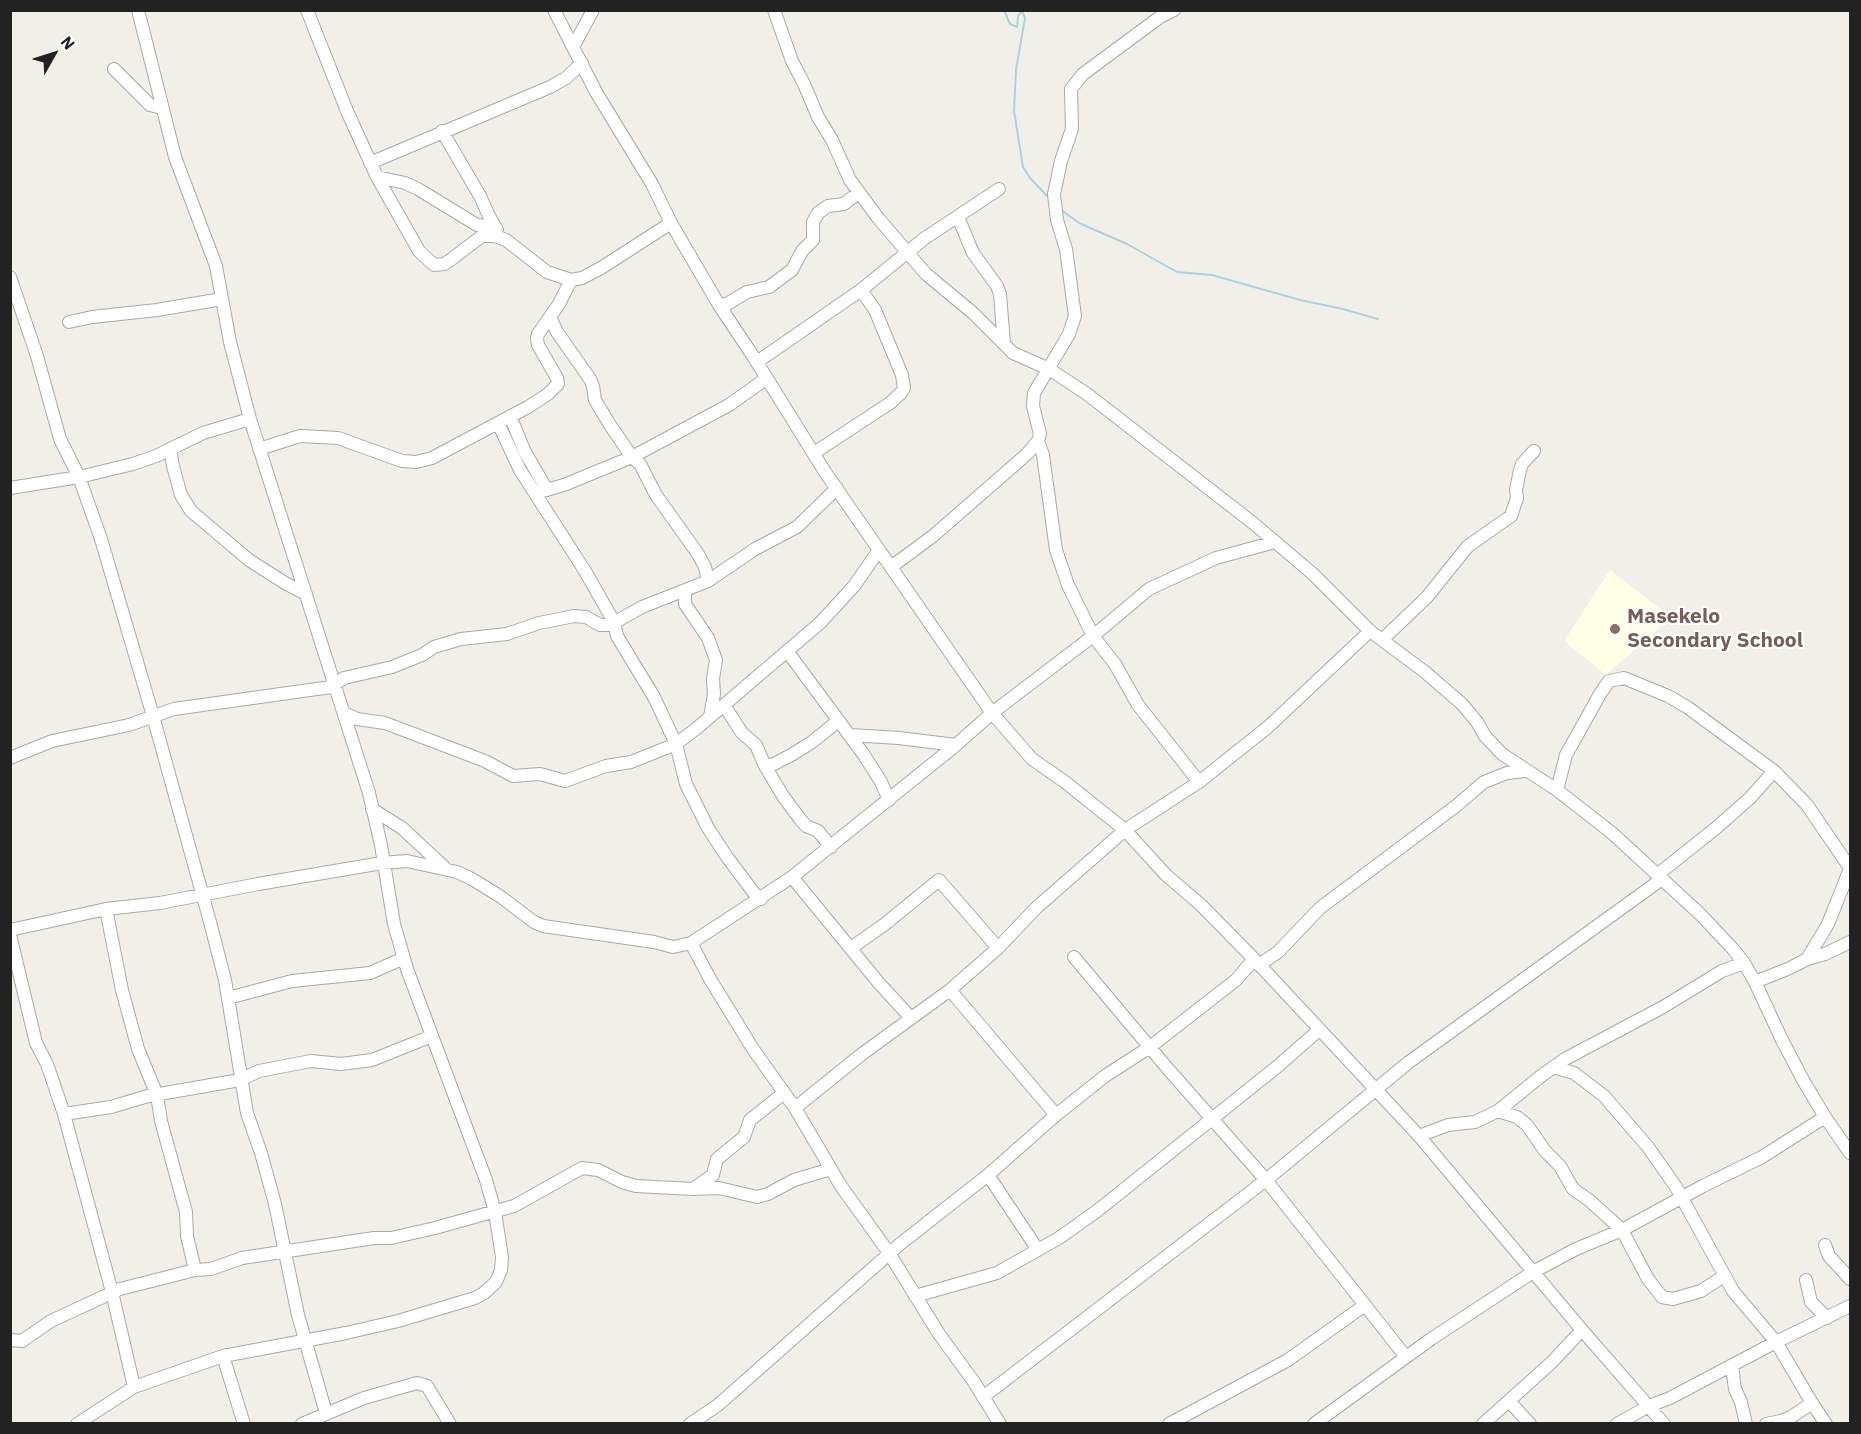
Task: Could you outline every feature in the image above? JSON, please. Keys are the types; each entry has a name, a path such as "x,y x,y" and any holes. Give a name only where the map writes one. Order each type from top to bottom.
{"street":[{"path":"77,1424 135,1388 223,1356 398,1320 475,1298 496,1282 501,1270 502,1257 495,1212 486,1180 432,1036 394,924 382,863 381,845 369,793 250,419 230,342 216,266 175,157 138,10"},
{"path":"307,10 376,177 419,251 434,265 444,264 482,236 495,236 506,240"},
{"path":"554,10 596,92 652,184 671,223 719,305 837,488 992,713 1032,759 1125,830 1166,874 1201,905 1256,962 1419,1136 1664,1424"},
{"path":"573,47 592,10"},
{"path":"774,10 792,61 815,112 832,140 858,193 926,274 974,313 1018,356 1050,369 1205,484 1275,542 1313,574 1370,631 1425,672 1455,698 1477,722 1493,745 1525,771 1557,790 1624,843 1716,930 1744,963 1781,1038 1825,1117 1851,1153"},
{"path":"891,567 933,536 1027,454 1038,441 1040,435 1033,399 1037,387 1050,369 1069,334 1076,316 1066,249 1057,220 1054,194 1061,161 1072,129 1071,89 1083,74 1160,17 1174,10"},
{"path":"370,163 550,87 566,78 582,63"},
{"path":"114,69 150,105 162,108"},
{"path":"442,131 480,196 494,227 506,240 547,272 571,280 582,278 671,223"},
{"path":"376,177 405,183 477,225 494,227"},
{"path":"757,362 861,290 930,234 999,189"},
{"path":"719,305 727,304 747,292 769,287 792,270 802,251 813,240 813,222 818,213 828,206 844,204 858,193"},
{"path":"958,217 973,253 997,286 1004,344"},
{"path":"10,277 13,295 37,356 60,439 79,477 101,539 153,716 210,922 228,998 247,1113 261,1153 286,1253 304,1340 326,1413"},
{"path":"259,449 300,436 338,438 402,461 416,462 432,458 498,423 548,394 558,384 537,342 538,334 571,280"},
{"path":"814,453 890,403 904,388 902,375 875,310 861,290"},
{"path":"69,322 222,299"},
{"path":"550,317 557,332 590,379 599,407 632,457 640,464 656,495 698,554 705,567 708,581"},
{"path":"541,492 632,457 729,405 767,378"},
{"path":"510,416 541,492 614,622 617,636 646,683 676,744 686,784 708,828 749,886 761,899"},
{"path":"10,488 79,477 133,464 203,433 250,419"},
{"path":"498,423 520,470 541,492"},
{"path":"1038,441 1043,455 1059,563 1093,636 1115,664 1138,705 1198,782"},
{"path":"170,448 172,466 181,495 191,511 249,560 306,594"},
{"path":"1382,640 1427,597 1468,546 1511,516 1522,464 1534,451"},
{"path":"10,758 52,741 129,725 174,709 326,688 344,678 392,667 454,640 507,634 539,623 574,616 586,617 606,626 642,607 708,581 755,549 797,526 837,488"},
{"path":"10,930 106,909 160,903 382,863 407,861 447,869 472,879 543,926 654,942 673,947 691,943 792,877 956,746 992,713 1158,584 1216,558 1275,542"},
{"path":"344,713 357,719 385,723 490,763 513,776 540,774 565,782 598,769 631,762 676,744 820,623 854,586 879,550"},
{"path":"685,591 685,604 708,638 716,660 710,717"},
{"path":"795,1108 862,1054 950,990 998,948 1036,908 1125,830 1198,782 1282,715 1370,631"},
{"path":"787,651 876,772 889,800"},
{"path":"1557,790 1566,755 1573,739 1609,681 1624,678 1678,701 1773,771 1807,805 1851,869 1828,924 1807,959"},
{"path":"724,705 742,733 756,745 765,766 783,796 804,824 818,831 831,847"},
{"path":"765,766 793,754 838,721"},
{"path":"850,735 899,738 956,746"},
{"path":"696,1422 756,1373 889,1253 987,1175 1056,1115 1106,1076 1150,1047 1256,962 1278,952 1320,908 1456,806 1484,782 1507,773 1525,771"},
{"path":"983,1397 1266,1180 1409,1062 1660,877 1750,798 1773,771"},
{"path":"372,809 402,828 430,856 447,869"},
{"path":"792,877 878,982 911,1018"},
{"path":"851,948 885,924 938,880 998,948"},
{"path":"106,909 122,990 138,1049 158,1095 160,1121 186,1212 187,1236 195,1270"},
{"path":"10,935 36,1042 47,1064 64,1114 112,1292 135,1388"},
{"path":"1755,982 1851,942"},
{"path":"691,943 753,1049 795,1108 831,1169 889,1253 1000,1424"},
{"path":"1074,957 1266,1180 1406,1358"},
{"path":"228,998 292,981 370,973 404,958"},
{"path":"1419,1136 1448,1125 1475,1122 1498,1111 1553,1067 1663,1007 1722,971 1744,963"},
{"path":"950,990 1056,1115"},
{"path":"915,1296 997,1273 1038,1250 1097,1211 1278,1066 1319,1030"},
{"path":"64,1114 111,1107 158,1095 240,1080 259,1071 310,1061 341,1064 372,1060 432,1036"},
{"path":"1553,1067 1574,1073 1604,1096 1648,1147 1668,1174 1733,1291 1776,1342 1826,1424"},
{"path":"693,1189 713,1174 717,1159 744,1137 750,1120 784,1093"},
{"path":"1498,1111 1517,1117 1527,1125 1545,1151 1560,1166 1573,1189 1589,1200 1622,1230 1648,1279 1665,1299 1701,1291 1724,1276"},
{"path":"1314,1424 1465,1316 1497,1298 1533,1272 1576,1249 1622,1230 1762,1157 1825,1117"},
{"path":"10,1340 22,1341 51,1321 104,1298 112,1292 195,1270 212,1269 242,1258 374,1238 391,1238 495,1212 517,1205 582,1168 598,1170 636,1186 726,1189 743,1195 761,1197 794,1180 831,1169"},
{"path":"987,1175 1038,1250"},
{"path":"1825,1245 1829,1256 1850,1278"},
{"path":"1806,1280 1810,1302 1827,1318"},
{"path":"1169,1424 1288,1360 1365,1305"},
{"path":"1617,1424 1776,1342 1850,1310"},
{"path":"1483,1424 1551,1363 1582,1330"},
{"path":"223,1356 243,1424"},
{"path":"1732,1366 1735,1389 1746,1423 1765,1424 1781,1421 1812,1403"},
{"path":"302,1424 392,1389 421,1383 427,1386 450,1424"},
{"path":"1509,1401 1530,1424"}],"shaded area":[{"name":"Masekelo Secondary School","path":"1610,570 1671,617 1606,675 1564,641"}],"waterway":[{"path":"1004,10 1010,24 1017,27 1018,16 1022,11 1025,18 1016,70 1014,111 1023,167 1050,199"},
{"path":"1060,209 1079,223 1127,244 1177,272 1212,275 1378,319"}],"place":[{"name":"Masekelo Secondary School","path":"1615,629"}]}
